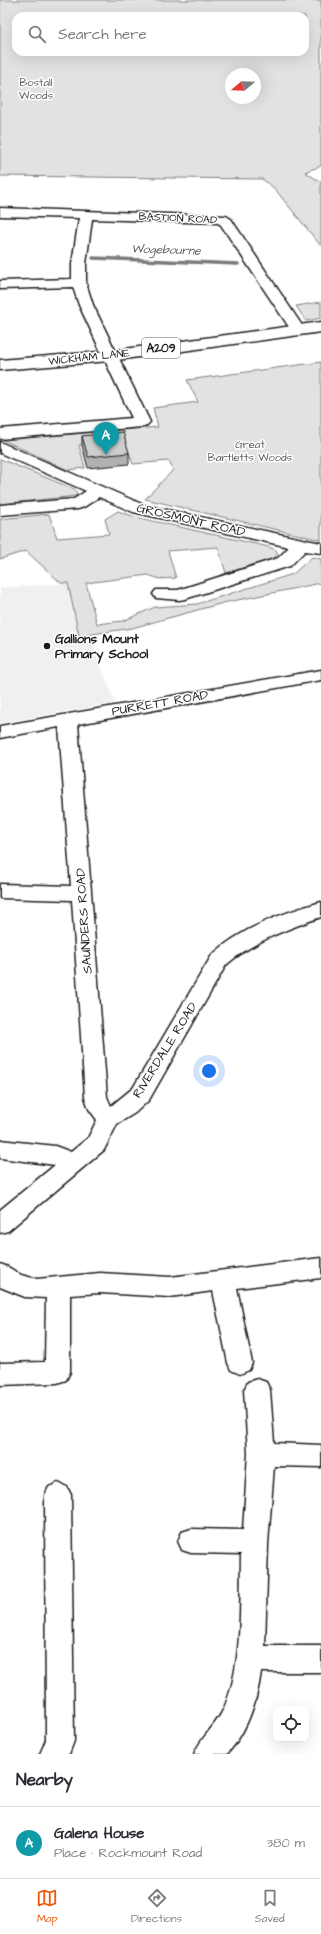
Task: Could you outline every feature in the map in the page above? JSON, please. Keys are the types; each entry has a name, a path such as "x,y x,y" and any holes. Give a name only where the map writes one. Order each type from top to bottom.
{"main road":[{"name":"WICKHAM LANE","path":"0,365 110,356 321,327"}],"street":[{"name":"BASTION ROAD","path":"0,212 221,219 226,222 298,330"},
{"path":"0,434 142,422 86,305 79,283 79,264 86,215"},
{"path":"0,285 79,283"},
{"name":"GROSMONT ROAD","path":"0,447 139,509 301,545 321,548"},
{"path":"0,510 78,504 98,491"},
{"path":"162,594 179,595 284,562 301,545"},
{"name":"PURRETT ROAD","path":"0,732 321,675"},
{"name":"SAUNDERS ROAD","path":"68,720 96,1097 100,1109 108,1118"},
{"path":"0,891 82,893"},
{"name":"RIVERDALE ROAD","path":"108,1118 127,1107 141,1094 219,960 238,944 260,932 321,909"},
{"path":"0,1224 74,1164 96,1144 108,1118"},
{"path":"0,1149 55,1155 74,1164"},
{"path":"0,1274 21,1287 39,1290 99,1283 149,1288 170,1287 321,1268"},
{"path":"223,1280 240,1363"},
{"path":"0,1374 57,1372 58,1288"},
{"path":"208,1754 219,1745 232,1725 242,1697 251,1659 255,1542 261,1454 256,1390"},
{"path":"261,1454 321,1456"},
{"path":"54,1754 60,1741 58,1495"},
{"path":"191,1540 255,1542"},
{"path":"251,1659 321,1659"}],"shaded area":[{"name":"Gallions Mount Primary School","path":"70,583 115,703 0,723 0,588"}],"green space":[{"name":"Bostall Woods","path":"0,0 321,0 321,166 305,172 321,182 321,246 274,188 262,179 0,176"},
{"path":"321,302 321,318 306,321 296,306"},
{"name":"Great Bartletts Woods","path":"321,362 321,540 145,499 173,470 169,461 133,464 125,441 79,445 85,468 68,470 3,440 158,427 153,408 198,402 187,380"},
{"path":"0,459 74,489 77,493 76,496 0,504"},
{"path":"118,511 135,517 269,547 276,550 278,554 274,558 226,573 218,547 168,551 176,578 160,579 148,575 86,583 97,624 123,621 155,607 197,604 293,574 312,557 321,559 321,583 223,603 132,628 79,636 68,583 61,583 26,551 0,559 0,519 49,514 57,538 109,534 105,519"}],"building":[{"path":"123,432 129,453 88,457 82,436"}],"waterway":[{"name":"Wogebourne","path":"93,258 238,264"}],"place":[{"name":"Galena House","path":"106,455"},
{"name":"Gallions Mount Primary School","path":"47,646"}]}
